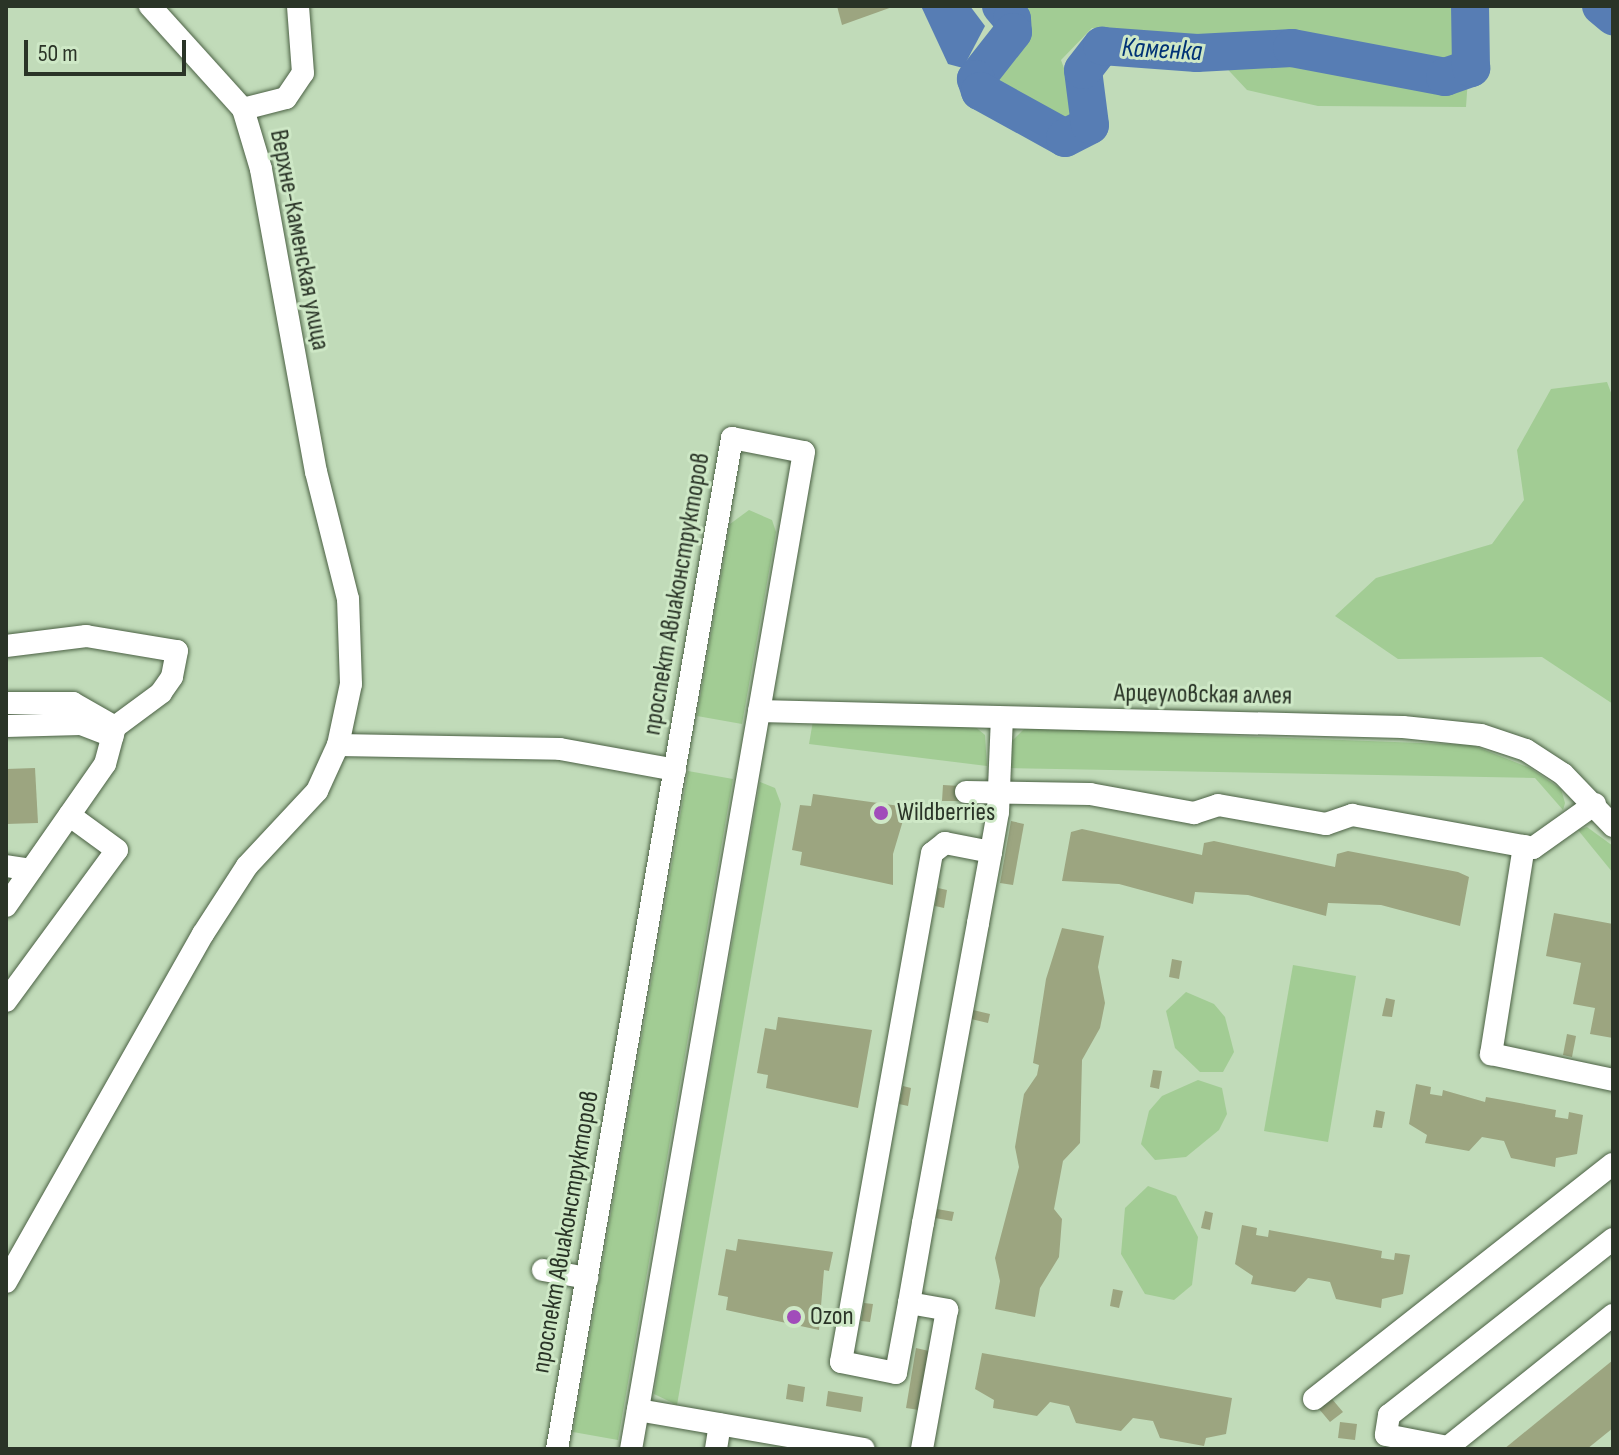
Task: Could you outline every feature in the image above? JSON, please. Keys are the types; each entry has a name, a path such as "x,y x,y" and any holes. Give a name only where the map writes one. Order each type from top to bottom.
{"street":[{"name":"Верхне-Каменская улица","path":"6,1282 203,934 247,866 304,811 338,745 351,684 348,599 316,472 261,169 243,109 150,6"},
{"path":"243,109 286,98 303,73 298,6"},
{"name":"проспект Авиаконструкторов","path":"557,1449 732,438 804,452 631,1449"},
{"path":"6,646 86,636 177,651 172,677 161,693 114,732 105,764 6,906"},
{"path":"6,703 73,703 114,732"},
{"name":"Арцеуловская аллея","path":"759,711 1403,727 1481,735 1526,750 1595,804 1613,826"},
{"path":"991,852 945,843 932,853 841,1362 896,1373 991,852 1001,792 1002,718"},
{"path":"6,726 81,724 114,732"},
{"path":"338,745 560,749 675,770"},
{"path":"966,792 1090,794 1194,813 1218,805 1326,824 1352,815 1524,846 1543,845 1595,804"},
{"path":"6,1001 117,850 69,815"},
{"path":"1524,846 1491,1054 1613,1080"},
{"path":"6,866 31,870"},
{"path":"1314,1399 1613,1164"},
{"path":"1613,1239 1389,1415 1386,1435 1448,1447 1613,1315"},
{"path":"543,1270 587,1278"},
{"path":"909,1303 947,1310 922,1449"},
{"path":"638,1410 853,1448"},
{"path":"716,1449 720,1424"}],"green space":[{"path":"1021,6 1482,6 1472,21 1466,107 1318,106 1247,90 1203,43 1092,28 1061,60 1084,123 1042,117 995,80 1025,13"},
{"path":"1607,382 1613,398 1613,704 1542,657 1398,659 1335,616 1376,578 1492,544 1524,500 1517,450 1551,389"},
{"path":"749,510 772,520 776,532 742,724 697,716 730,524"},
{"path":"813,721 973,725 985,735 987,766 809,744"},
{"path":"1025,728 1472,745 1530,768 1561,789 1565,803 1563,810 1535,778 1009,768 1010,743"},
{"path":"688,771 733,779 618,1440 573,1432"},
{"path":"760,782 775,788 781,804 677,1405 654,1394"},
{"path":"1587,827 1613,846 1613,873 1578,830"},
{"path":"1293,965 1356,976 1328,1142 1264,1131"},
{"path":"1186,992 1214,1004 1225,1017 1234,1052 1223,1072 1200,1072 1175,1048 1166,1011"},
{"path":"1198,1080 1222,1088 1227,1114 1219,1130 1186,1157 1155,1160 1141,1144 1149,1111 1162,1096"},
{"path":"1148,1186 1176,1196 1198,1237 1192,1285 1174,1300 1145,1294 1121,1254 1125,1208"}],"water":[{"path":"921,6 970,6 985,26 963,68 948,64"}],"building":[{"path":"837,6 895,6 842,25"},
{"path":"35,768 38,823 6,824 6,769"},
{"path":"943,785 960,786 960,801 942,801"},
{"path":"813,794 907,807 893,854 893,885 800,865 802,852 792,850 800,805 811,806"},
{"path":"1011,821 1024,824 1013,885 1000,883"},
{"path":"1082,829 1202,855 1204,843 1214,841 1335,867 1337,854 1348,851 1458,872 1469,877 1460,926 1381,905 1328,903 1326,916 1248,895 1195,892 1193,904 1119,884 1062,881 1071,832"},
{"path":"938,888 947,890 944,908 935,906"},
{"path":"1554,913 1613,924 1613,1038 1590,1034 1595,1008 1573,1004 1581,963 1546,956"},
{"path":"1062,928 1104,936 1098,967 1105,1003 1100,1028 1082,1060 1080,1143 1063,1161 1054,1209 1062,1219 1059,1257 1040,1288 1035,1317 995,1309 1000,1281 995,1258 1019,1167 1015,1147 1024,1094 1037,1075 1039,1065 1033,1063 1046,979"},
{"path":"1172,959 1182,961 1179,979 1169,977"},
{"path":"1386,998 1395,1000 1392,1017 1382,1016"},
{"path":"973,1010 990,1014 988,1023 971,1019"},
{"path":"778,1017 872,1030 858,1108 766,1088 768,1075 757,1073 765,1028 776,1030"},
{"path":"1567,1034 1576,1036 1572,1057 1563,1055"},
{"path":"1153,1070 1162,1071 1159,1089 1150,1087"},
{"path":"1416,1084 1431,1087 1430,1094 1442,1096 1443,1090 1485,1102 1486,1097 1514,1102 1556,1110 1555,1117 1568,1119 1569,1112 1583,1115 1577,1154 1556,1158 1555,1167 1511,1158 1504,1141 1482,1137 1469,1151 1425,1143 1427,1135 1409,1124"},
{"path":"903,1086 911,1088 908,1106 899,1104"},
{"path":"1376,1110 1385,1112 1382,1128 1373,1127"},
{"path":"937,1209 954,1212 952,1221 935,1218"},
{"path":"1205,1211 1213,1213 1210,1230 1201,1228"},
{"path":"1242,1225 1257,1228 1256,1235 1268,1237 1269,1230 1382,1251 1381,1258 1394,1260 1395,1253 1410,1255 1403,1294 1382,1299 1381,1308 1336,1299 1330,1282 1308,1278 1295,1292 1251,1284 1253,1276 1235,1264"},
{"path":"738,1239 833,1252 829,1271 824,1270 819,1330 726,1310 728,1297 718,1295 726,1249 736,1251"},
{"path":"1113,1289 1123,1291 1119,1308 1110,1306"},
{"path":"864,1303 873,1304 870,1322 861,1321"},
{"path":"916,1348 929,1351 919,1410 906,1408"},
{"path":"982,1353 1232,1398 1226,1434 1206,1438 1204,1446 1160,1438 1153,1421 1133,1418 1121,1431 1076,1423 1069,1406 1050,1402 1037,1416 993,1408 994,1400 975,1389"},
{"path":"1613,1360 1613,1428 1587,1449 1504,1449"},
{"path":"788,1384 805,1387 803,1402 786,1399"},
{"path":"828,1391 863,1397 861,1412 826,1406"},
{"path":"1332,1399 1343,1412 1330,1422 1319,1409"},
{"path":"1340,1422 1357,1424 1355,1440 1338,1438"}],"waterway":[{"name":"Каменка","path":"1001,6 1012,19 1013,32 976,79 980,91 1065,138 1090,125 1083,70 1102,46 1197,53 1292,48 1445,77 1471,68 1470,6"},
{"name":"Каменка","path":"1601,6 1613,16"}],"place":[{"name":"Wildberries","path":"881,813"},
{"name":"Ozon","path":"794,1317"}]}
